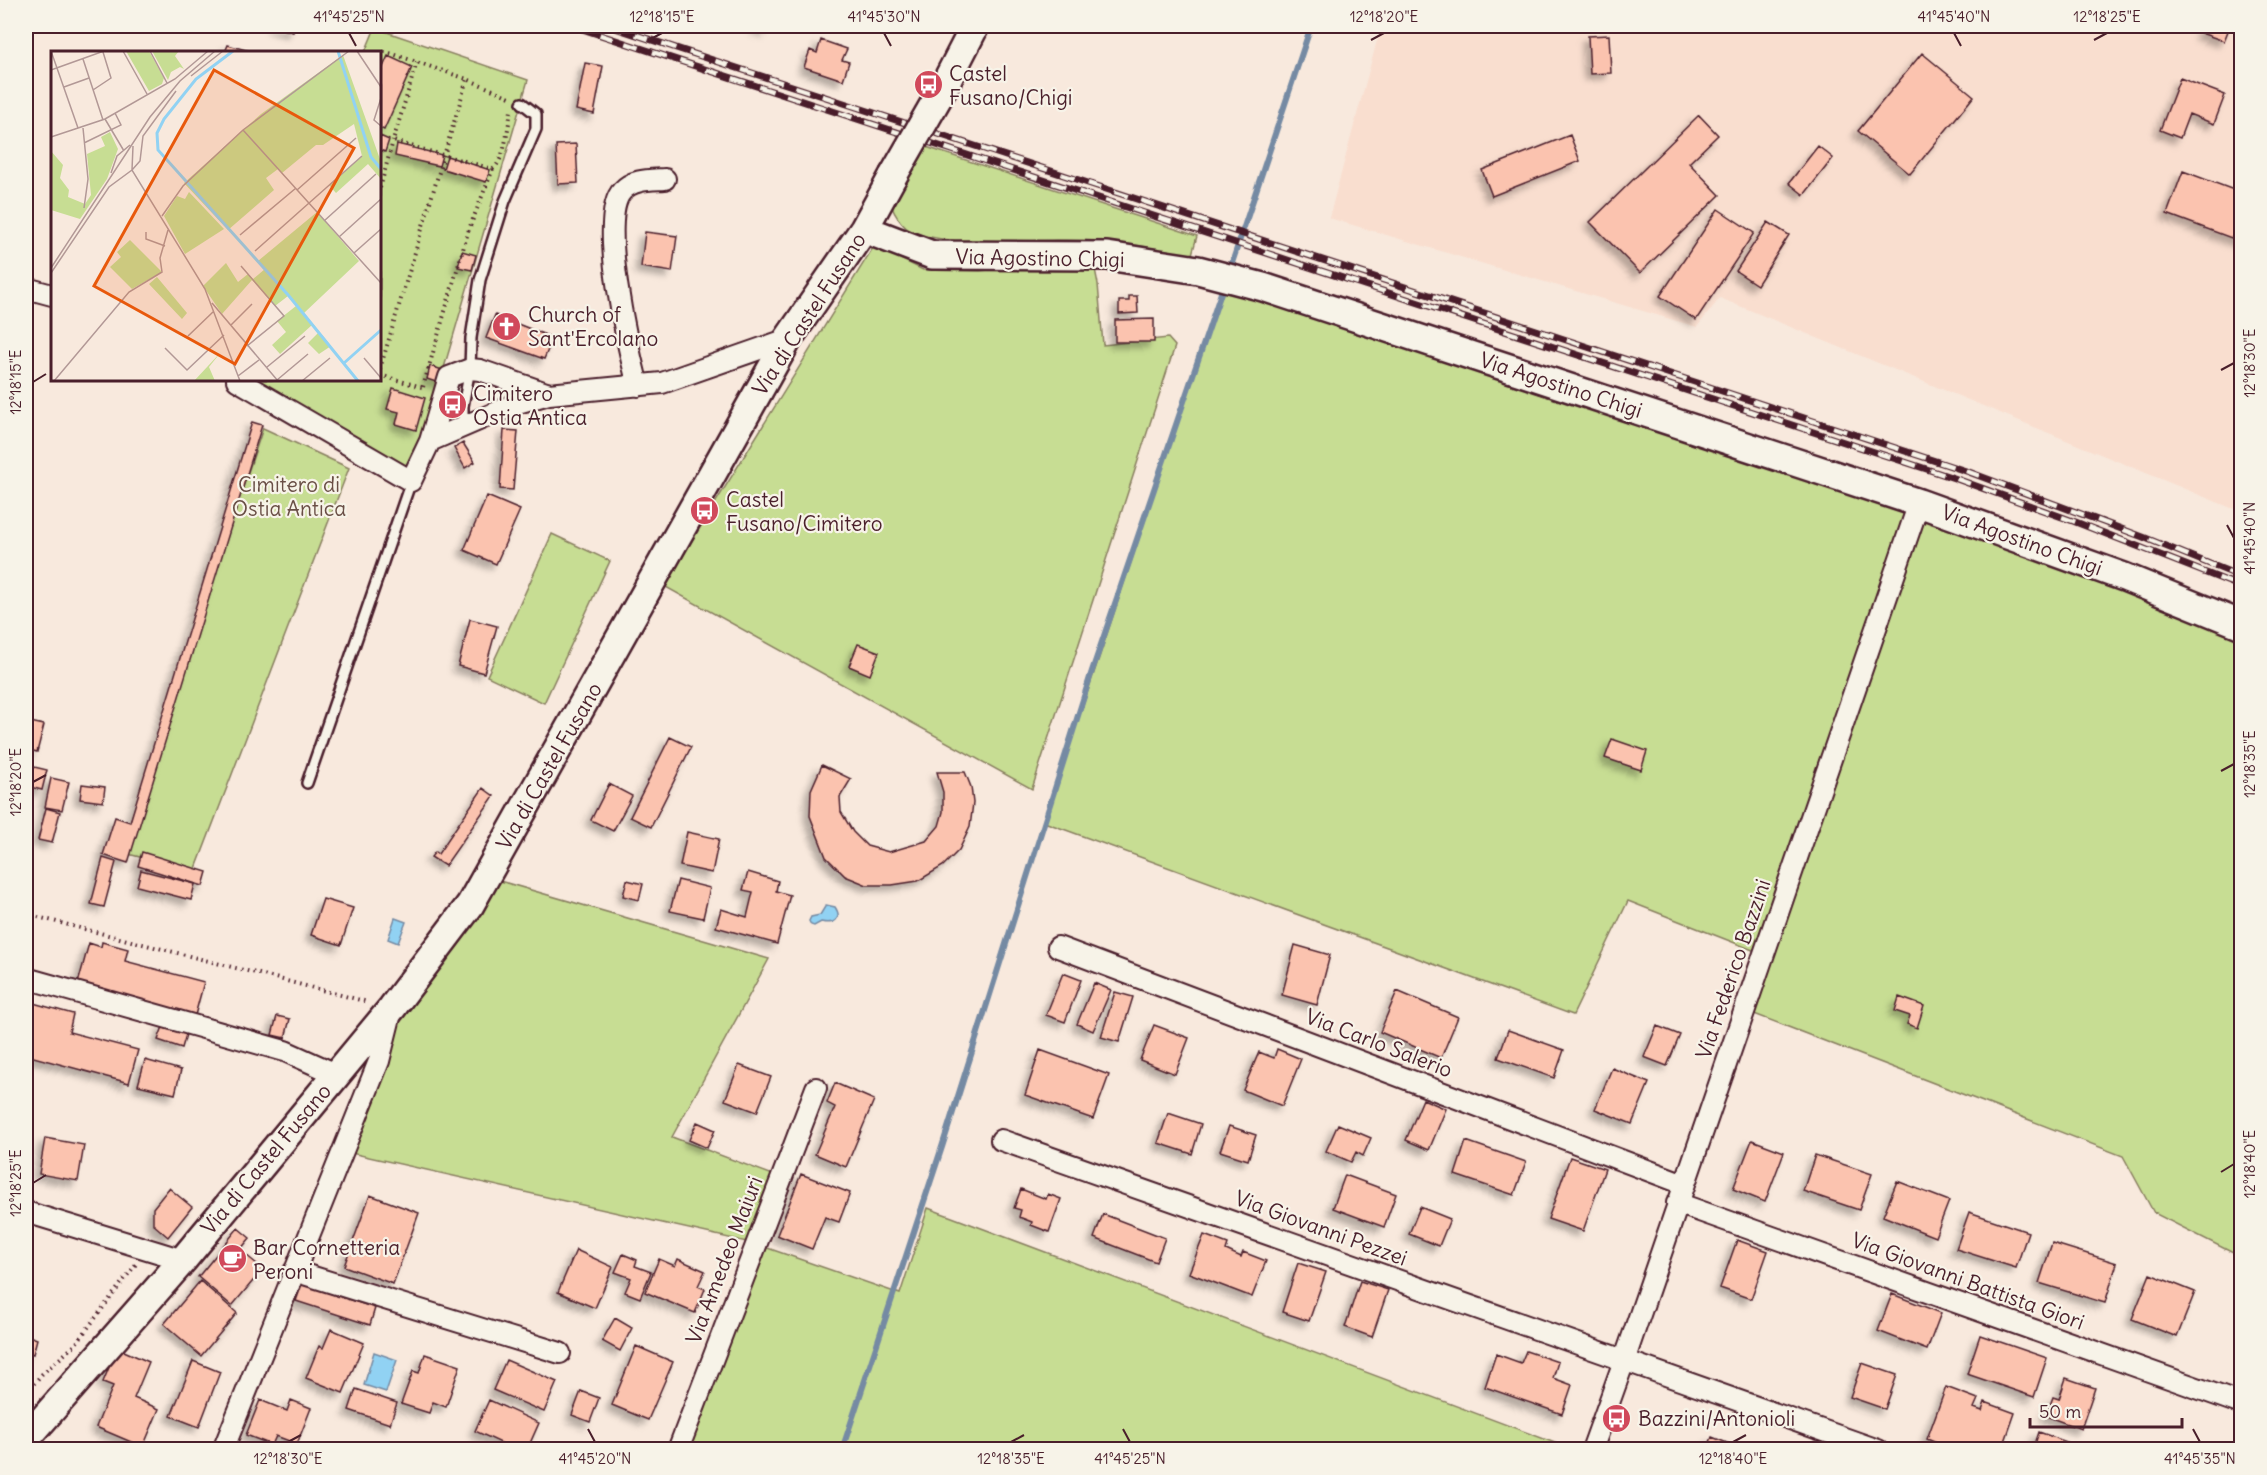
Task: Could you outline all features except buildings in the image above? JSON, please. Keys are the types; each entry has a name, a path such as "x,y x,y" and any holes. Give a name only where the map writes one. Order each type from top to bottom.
{"street":[{"name":"Via di Castel Fusano","path":"26,1439 183,1260 336,1074 371,1051 392,1008 470,905 788,339 864,229 940,94 975,26"},
{"path":"638,386 626,342 614,260 613,206 621,191 639,180 665,179"},
{"name":"Via Agostino Chigi","path":"864,229 932,255 1107,256 1198,270 1263,287 1919,503 2124,577 2241,625"},
{"path":"26,288 51,295"},
{"path":"430,441 518,403 549,394 662,383 788,339"},
{"path":"239,381 411,481 430,441 436,385 470,369 480,370 549,394"},
{"name":"Via Federico Bazzini","path":"1592,1449 1919,503"},
{"name":"Via Carlo Salerio","path":"1058,947 1684,1184"},
{"path":"26,978 285,1051 336,1074"},
{"path":"223,1449 294,1271 371,1051"},
{"name":"Via Amedeo Maiuri","path":"678,1449 816,1088"},
{"name":"Via Giovanni Pezzei","path":"1001,1140 1878,1449"},
{"name":"Via Giovanni Battista Giori","path":"1677,1203 2241,1404"},
{"path":"26,1212 183,1260"},
{"path":"294,1271 560,1353"}],"lane":[{"path":"463,426 463,406 470,369 471,338 480,280 505,201 536,129 536,114 518,100"},
{"path":"307,783 411,481"}],"path":[{"path":"381,56 385,52 417,62 518,100 504,148 497,166 493,169 470,229 436,385 381,375"},
{"path":"381,184 417,62"},
{"path":"381,366 467,79"},
{"path":"393,141 493,169"},
{"path":"26,914 392,1008"},
{"path":"26,1393 42,1374 75,1345 148,1250"}],"shaded area":[{"path":"1381,26 2241,26 2241,512 1720,298 1697,327 1329,218"}],"green space":[{"path":"375,28 528,80 411,481 255,381 381,381 381,51 365,51"},
{"path":"914,143 1197,236 1191,258 1158,249 1107,242 1073,240 967,242 910,231 892,208 890,197"},
{"path":"874,246 923,270 980,271 1048,264 1094,264 1103,345 1168,338 1175,346 1032,789 664,586"},
{"path":"1230,267 2241,625 2241,1257 2154,1213 2123,1156 1744,1010 1763,954 1628,901 1573,1015 1044,822"},
{"name":"Cimitero di Ostia Antica","path":"263,428 349,468 195,871 120,852"},
{"path":"552,534 610,561 544,703 487,676"},
{"path":"486,877 769,959 672,1137 781,1178 756,1244 342,1151 392,1008"},
{"path":"928,1208 1571,1449 678,1449 756,1244 900,1294"}],"water":[{"path":"826,905 835,907 838,918 830,923 821,922 814,926 811,925 809,921 811,917 820,915"},
{"path":"395,918 406,922 398,943 388,939"},
{"path":"374,1352 397,1360 386,1392 364,1385"}],"waterway":[{"path":"1229,272 1311,26"},
{"path":"842,1450 942,1147 1092,671 1224,284"}],"railway":[{"path":"573,26 1954,478 2073,521 2242,587"},
{"path":"609,26 1969,472 2242,577"}],"place":[{"name":"Castel Fusano/Chigi","path":"928,85"},
{"name":"Church of Sant'Ercolano","path":"507,326"},
{"name":"Cimitero Ostia Antica","path":"452,405"},
{"name":"Castel Fusano/Cimitero","path":"705,511"},
{"name":"Bar Cornetteria Peroni","path":"232,1259"},
{"name":"Bazzini/Antonioli","path":"1617,1418"}]}
